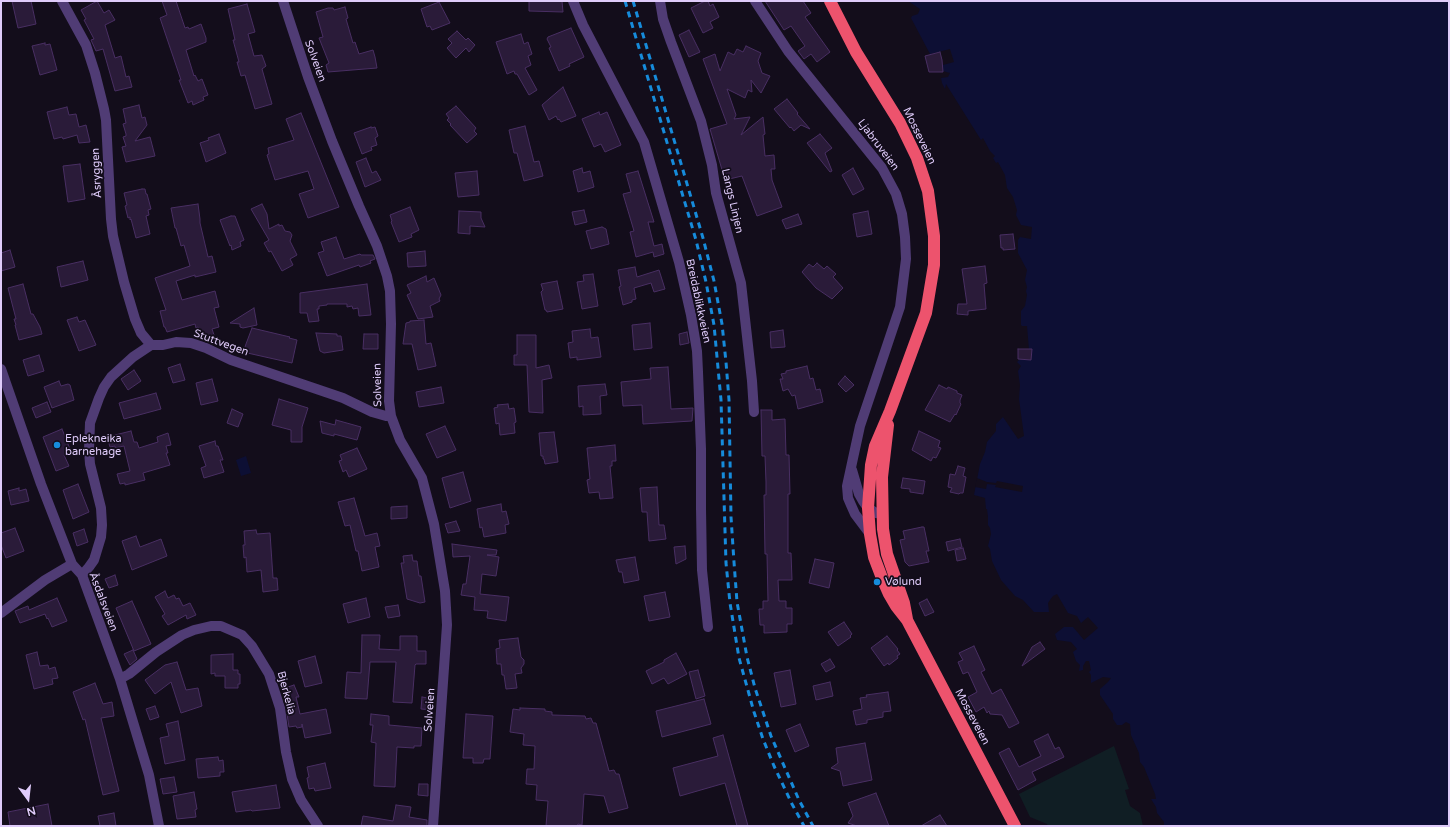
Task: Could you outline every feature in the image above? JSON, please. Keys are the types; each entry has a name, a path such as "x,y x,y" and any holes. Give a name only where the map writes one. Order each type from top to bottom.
{"highway":[{"name":"Mosseveien","path":"830,1 856,52 900,123 922,169 928,191 934,236 934,265 926,313 890,411 875,446 871,465 868,508 874,557 882,578 896,606 907,620 1015,826"},
{"name":"Mosseveien","path":"890,411 882,477 883,529 888,554 904,602 907,620"}],"street":[{"name":"Åsryggen","path":"62,1 86,46 95,73 106,120 113,236 135,319 141,333 151,345"},
{"name":"Solveien","path":"283,1 308,77 332,141 377,246 387,276 390,290 391,324 389,401 400,440 422,478 434,524 445,591 447,625 446,658 433,826"},
{"name":"Breidablikkveien","path":"573,1 583,25 644,142 676,254 690,315 697,351 702,450 702,570 708,627"},
{"name":"Langs Linjen","path":"660,1 663,19 671,42 702,121 712,165 716,193 741,283 754,412"},
{"name":"Ljabruveien","path":"755,1 788,51 882,168 894,189 902,214 906,259 901,303 895,327 860,426 847,486 848,498 855,514 870,534"},
{"name":"Stuttvegen","path":"151,345 163,345 176,342 191,343 231,360 343,398 380,415 392,416"},
{"path":"82,575 94,560 101,538 102,525 101,508 90,464 90,423 104,387 111,377 134,357 151,345"},
{"name":"Åsdalsveien","path":"1,369 41,484 72,564 82,575 120,679 149,775 158,826"},
{"name":"Ljabruveien","path":"851,467 859,494 868,508"},
{"path":"868,508 876,513 883,514"},
{"path":"1,613 45,580 72,564"},
{"name":"Bjerkelia","path":"120,679 129,674 156,652 194,630 211,626 221,626 242,635 252,646 270,674 280,708 286,752 292,779 301,800 318,826"}],"shaded area":[{"path":"908,1 1449,1 1449,826 1164,826 1164,822 1157,813 1156,807 1151,799 1156,799 1155,794 1144,767 1140,762 1139,753 1131,735 1130,724 1126,722 1122,725 1117,725 1113,719 1113,714 1100,695 1100,689 1111,678 1103,677 1091,683 1089,661 1086,661 1083,666 1083,670 1079,671 1080,665 1076,661 1073,652 1077,649 1071,642 1057,640 1055,634 1064,627 1073,627 1084,640 1098,628 1088,617 1081,623 1077,616 1068,613 1057,594 1053,596 1048,603 1049,612 1034,612 1023,600 1015,596 1001,580 992,561 988,546 991,534 988,525 985,498 974,495 980,464 987,442 996,431 996,424 1003,417 1018,439 1024,436 1019,399 1020,385 1018,371 1021,366 1017,362 1029,350 1027,326 1021,325 1021,311 1025,306 1027,295 1025,280 1027,270 1018,253 1018,240 1020,237 1031,239 1032,227 1021,225 1016,215 1017,210 1013,197 1007,188 1005,175 998,162 996,163 993,158 995,156 990,151 983,138 981,140 946,84 945,89 942,83 941,78 948,77 950,73 943,71 943,65 954,62 950,49 930,54 911,18 912,16 918,14 920,9"},
{"path":"246,456 251,473 241,476 236,460"},
{"path":"1114,746 1129,789 1125,790 1130,806 1140,813 1143,826 1048,826 1047,824 1030,817 1019,794"}],"pier":[{"path":"977,478 987,482 996,483 997,481 1023,486 1022,492 987,484 986,489 975,487"}],"building":[{"path":"12,1 31,1 36,24 18,28"},
{"path":"97,1 104,13 109,10 115,20 105,25 115,58 121,56 126,77 129,76 132,87 115,91 103,49 96,51 91,40 94,39 84,20 86,19 81,10"},
{"path":"162,1 176,1 185,28 188,27 189,29 201,24 206,38 206,42 186,50 194,76 195,75 198,81 202,79 208,95 203,97 204,100 193,105 192,101 188,103 179,80 181,80 160,18 167,15"},
{"path":"529,1 562,1 563,12 529,11"},
{"path":"708,1 710,6 713,4 719,17 710,22 713,28 703,33 691,8"},
{"path":"765,1 803,1 811,13 805,17 830,52 817,62 811,54 804,59 798,51 805,46 791,26 784,30"},
{"path":"439,2 450,23 432,30 430,26 427,27 421,9"},
{"path":"247,4 255,32 248,34 254,56 262,55 266,66 262,69 272,104 255,109 245,75 241,76 237,62 239,62 233,40 235,40 228,9"},
{"path":"345,7 348,18 346,19 353,43 355,42 359,54 373,50 377,68 328,72 326,65 329,63 319,38 323,37 316,12 328,8 333,8 334,10"},
{"path":"571,28 584,57 569,64 570,66 559,71 549,48 551,47 547,39 548,37"},
{"path":"689,30 700,52 689,57 679,35"},
{"path":"457,31 466,40 468,38 475,45 469,52 466,48 456,58 447,48 452,43 448,39"},
{"path":"521,34 524,44 528,42 532,54 528,56 531,65 525,68 537,90 529,95 514,71 507,74 496,42"},
{"path":"45,43 45,45 50,44 57,70 40,75 32,46"},
{"path":"746,46 761,53 758,61 762,73 770,76 761,93 751,80 752,92 748,90 745,98 727,89 736,115 734,119 750,117 741,135 763,117 765,156 774,155 775,169 771,169 772,180 782,207 757,216 742,176 725,180 710,129 727,124 703,59 715,54 720,71 728,52 734,55 737,49 743,52"},
{"path":"940,52 943,72 929,72 925,56"},
{"path":"563,87 576,116 561,122 556,116 549,120 542,105"},
{"path":"787,99 810,129 801,125 794,131 774,109"},
{"path":"139,105 142,118 145,117 147,125 135,141 150,137 155,156 126,162 122,147 126,146 123,137 126,136 126,134 123,124 126,123 123,109"},
{"path":"456,106 476,128 474,131 477,134 467,143 447,120 449,118 446,114"},
{"path":"67,107 69,115 76,114 79,127 86,125 90,142 79,143 77,135 63,139 62,137 54,139 47,112"},
{"path":"599,112 600,115 607,112 621,145 605,152 601,144 594,147 582,119"},
{"path":"301,113 339,207 308,218 299,194 314,189 308,171 275,180 267,155 269,154 268,148 294,140 286,119"},
{"path":"525,126 534,162 539,161 543,176 524,181 517,153 514,153 509,130"},
{"path":"375,127 378,136 375,138 377,145 371,147 372,150 362,154 354,133"},
{"path":"219,134 226,153 206,162 200,143"},
{"path":"820,134 832,148 825,153 832,171 830,172 807,143"},
{"path":"366,158 372,173 376,171 381,180 365,187 356,162"},
{"path":"80,164 85,199 68,202 63,166"},
{"path":"582,168 583,173 590,171 594,187 578,192 573,171"},
{"path":"853,168 864,189 853,195 842,175"},
{"path":"477,171 479,195 458,197 455,173"},
{"path":"638,171 654,222 648,222 654,246 662,244 664,254 654,257 653,252 636,257 630,232 634,231 623,194 631,192 626,174"},
{"path":"145,189 151,209 148,210 149,215 146,216 150,234 136,238 131,219 130,220 130,217 128,218 124,193"},
{"path":"198,204 200,223 208,257 212,256 216,272 195,277 195,275 176,281 182,300 215,291 219,307 214,308 219,327 212,329 215,338 205,341 202,340 198,327 196,328 195,324 167,332 164,327 160,311 166,310 155,278 190,266 184,245 181,246 175,228 171,208"},
{"path":"262,204 267,214 269,229 279,224 279,226 282,225 285,231 290,232 292,235 290,241 297,255 290,259 293,265 282,271 271,251 269,252 264,243 269,240 251,209"},
{"path":"410,207 419,230 411,234 412,237 399,242 391,222 390,215"},
{"path":"584,210 587,222 575,225 572,212"},
{"path":"459,211 481,212 481,218 485,227 470,226 470,234 458,233"},
{"path":"868,211 872,234 857,237 853,214"},
{"path":"798,214 802,224 786,229 782,220"},
{"path":"235,216 244,240 240,242 241,246 232,250 220,220"},
{"path":"602,227 606,229 609,244 591,249 586,231"},
{"path":"1013,234 1015,249 1003,250 1003,248 1001,248 1000,235"},
{"path":"336,237 344,259 360,254 373,255 375,259 370,261 371,263 360,267 359,265 327,276 318,253 324,251 321,242"},
{"path":"10,250 15,267 1,271 1,253"},
{"path":"425,251 426,266 408,267 407,253"},
{"path":"83,261 88,280 61,287 57,267"},
{"path":"817,263 824,269 827,266 836,274 833,277 843,288 832,299 816,288 802,272 809,264 813,267"},
{"path":"985,266 987,283 984,284 986,309 968,311 968,315 957,314 958,304 967,304 962,269"},
{"path":"635,267 637,277 659,270 665,289 654,292 651,283 634,288 636,299 623,305 619,287 621,286 618,270"},
{"path":"593,274 598,306 582,309 577,282 584,281 583,275"},
{"path":"426,276 427,282 434,278 441,295 439,299 440,301 430,306 433,317 418,319 407,295 411,293 407,285"},
{"path":"557,281 563,309 547,312 545,310 541,292 543,290 541,284"},
{"path":"23,284 31,314 33,314 42,334 19,340 14,319 16,319 8,288"},
{"path":"367,284 371,315 359,316 358,308 353,309 352,306 347,307 347,304 327,304 319,306 319,309 317,309 319,321 309,322 307,313 300,313 300,293"},
{"path":"254,308 257,325 243,328 240,327 240,324 230,323"},
{"path":"77,317 79,322 85,320 96,345 79,351 67,320"},
{"path":"424,320 426,344 431,343 436,366 418,370 412,344 403,344 406,323 410,321"},
{"path":"650,323 652,348 634,350 632,325"},
{"path":"252,328 297,340 292,363 243,352"},
{"path":"590,329 591,338 598,337 601,357 577,360 577,357 570,358 568,343 573,342 572,331"},
{"path":"783,330 785,347 771,348 770,332"},
{"path":"687,332 689,343 680,345 679,334"},
{"path":"316,333 337,334 337,336 341,336 343,350 324,353 320,351"},
{"path":"364,334 378,334 378,349 363,349"},
{"path":"517,335 536,335 536,368 549,365 552,378 542,380 543,413 529,412 527,365 514,365 514,355 517,355"},
{"path":"1018,349 1032,349 1031,360 1018,359"},
{"path":"39,355 44,371 28,376 23,360"},
{"path":"180,364 185,380 173,383 168,368"},
{"path":"807,366 810,379 813,378 816,390 820,389 823,402 798,409 795,395 792,396 788,389 783,391 780,379 783,379 781,374 786,373 786,371"},
{"path":"668,367 671,409 693,408 692,421 643,424 642,405 623,406 621,382 651,379 650,368"},
{"path":"134,370 141,381 128,390 121,379"},
{"path":"845,376 854,385 846,392 838,384"},
{"path":"212,379 218,401 201,405 196,383"},
{"path":"59,381 61,386 68,384 70,385 74,400 52,408 44,387"},
{"path":"605,384 607,395 600,396 601,414 583,415 583,406 579,407 578,386"},
{"path":"939,385 947,389 948,387 962,395 960,400 961,404 956,415 955,414 950,422 925,410"},
{"path":"441,387 444,403 419,407 416,392"},
{"path":"156,393 161,409 124,419 119,403"},
{"path":"279,399 308,408 302,427 302,442 291,442 291,430 272,425"},
{"path":"47,402 51,412 36,418 32,408"},
{"path":"508,404 509,409 514,408 516,422 514,423 515,433 500,435 499,423 496,424 494,408 498,407 497,405"},
{"path":"232,409 243,414 238,427 227,423"},
{"path":"761,410 772,410 772,420 785,419 786,455 789,455 790,494 788,494 788,553 791,553 792,580 778,580 779,601 786,601 786,608 792,608 792,624 787,624 787,632 764,633 764,625 760,625 759,609 763,609 763,601 768,601 767,554 765,554 764,495 766,495 766,482 765,456 762,456"},
{"path":"336,420 361,427 357,440 334,434 334,436 322,433 320,421 335,425"},
{"path":"445,426 456,450 437,458 426,434"},
{"path":"62,429 70,449 65,451 66,454 64,455 69,466 56,471 43,437"},
{"path":"131,431 134,442 137,442 139,448 158,442 157,437 168,433 171,445 166,446 168,453 166,453 170,465 143,473 145,480 125,485 125,483 120,484 117,474 130,471 124,446 115,448 115,446 110,447 107,437"},
{"path":"919,431 940,441 938,447 941,448 936,458 933,457 931,461 912,450"},
{"path":"554,432 558,462 545,464 543,456 541,456 539,433"},
{"path":"215,441 223,460 220,460 224,472 204,478 201,468 206,466 199,446"},
{"path":"615,445 616,461 612,461 612,466 610,466 613,498 600,499 599,492 589,493 587,480 590,479 587,448"},
{"path":"357,448 367,469 349,477 346,470 343,472 339,461 342,460 340,455"},
{"path":"958,466 965,468 963,476 966,477 963,493 959,494 950,492 952,488 948,487 950,474 955,475"},
{"path":"463,472 471,501 450,508 442,478"},
{"path":"903,478 925,481 923,494 910,492 910,489 901,488"},
{"path":"78,484 89,512 73,519 63,490"},
{"path":"657,487 659,525 664,525 666,539 649,541 647,512 642,512 640,488"},
{"path":"19,488 19,491 26,489 29,501 11,505 8,491"},
{"path":"354,498 365,536 377,533 380,546 375,547 379,567 362,571 350,525 345,526 338,502"},
{"path":"501,504 502,512 506,511 509,524 505,525 506,533 484,537 482,527 480,528 477,509"},
{"path":"407,506 407,518 391,519 391,507"},
{"path":"456,521 460,531 448,533 445,524"},
{"path":"924,527 929,551 926,551 929,562 909,566 905,562 900,540 905,539 903,531"},
{"path":"15,528 24,551 6,558 1,545 1,533"},
{"path":"84,529 88,542 77,546 73,533"},
{"path":"256,530 257,534 270,533 273,578 277,578 278,590 263,592 261,570 247,572 246,557 244,558 243,545 245,545 244,531"},
{"path":"136,536 140,547 161,539 167,556 132,570 122,541"},
{"path":"960,539 962,547 948,551 946,542"},
{"path":"452,544 497,550 496,555 487,555 499,557 496,576 482,574 480,594 509,597 506,621 487,618 488,611 474,610 475,597 461,595 463,584 466,584 470,556 453,557"},
{"path":"685,546 686,559 676,564 674,547"},
{"path":"963,548 966,559 957,561 955,550"},
{"path":"412,555 413,561 417,561 425,602 420,603 407,599 401,563 404,563 403,556"},
{"path":"635,557 639,580 624,583 622,572 619,572 616,560"},
{"path":"815,559 834,563 829,588 809,583"},
{"path":"115,575 118,585 109,588 105,579"},
{"path":"165,591 168,598 174,595 176,599 179,598 183,606 190,603 196,615 187,619 186,615 168,625 162,616 165,614 155,597"},
{"path":"665,592 670,617 649,621 644,596"},
{"path":"57,598 67,621 52,627 45,614 20,623 15,611 28,606 29,610"},
{"path":"366,598 370,617 348,623 343,604"},
{"path":"927,599 934,612 925,616 919,603"},
{"path":"132,601 151,644 134,651 116,608"},
{"path":"398,605 400,616 388,618 385,607"},
{"path":"844,622 852,634 850,636 851,637 838,646 828,632"},
{"path":"362,635 380,635 379,649 400,650 400,636 417,636 417,651 426,651 426,664 415,665 412,703 393,702 396,662 370,662 367,699 345,698 347,672 361,673"},
{"path":"887,636 898,649 897,650 900,654 897,656 898,658 889,665 888,663 884,666 871,648"},
{"path":"518,638 521,657 524,660 524,664 521,668 522,673 515,674 517,688 506,689 501,664 497,664 496,649 500,648 499,640"},
{"path":"1040,642 1045,649 1022,666 1032,647"},
{"path":"974,646 985,670 981,672 992,694 1001,689 1019,723 1009,728 1002,715 990,714 989,711 987,713 984,707 976,712 968,697 977,692 968,672 963,674 958,662 963,660 959,653"},
{"path":"133,650 137,659 130,665 124,654"},
{"path":"37,652 40,666 48,665 49,669 55,667 58,678 52,679 53,684 34,689 26,655"},
{"path":"676,653 687,674 668,684 664,678 652,684 646,671 664,662 664,660"},
{"path":"233,654 233,670 238,670 238,674 240,674 240,684 238,684 238,688 225,688 225,676 215,676 215,673 211,674 211,655"},
{"path":"315,656 322,683 305,687 298,661"},
{"path":"830,659 835,667 826,672 821,664"},
{"path":"177,662 186,690 198,688 202,706 181,713 171,682 155,694 145,680 165,665"},
{"path":"698,670 705,696 696,699 689,672"},
{"path":"790,670 796,704 781,707 774,673"},
{"path":"830,682 833,696 816,700 813,686"},
{"path":"95,683 103,704 112,702 114,716 101,718 119,791 103,795 85,719 83,720 73,692"},
{"path":"294,685 299,697 296,697 300,714 326,709 331,733 305,738 302,724 302,727 289,727 287,714 291,713 282,689"},
{"path":"888,692 891,711 883,712 883,717 867,720 867,723 856,725 853,711 862,709 860,698 867,697 866,695"},
{"path":"422,697 434,699 433,710 421,709"},
{"path":"704,699 711,724 662,737 656,711"},
{"path":"155,706 159,717 150,720 146,709"},
{"path":"520,708 545,709 545,711 552,712 552,715 585,716 586,719 591,718 593,723 596,723 609,771 614,770 616,774 619,774 628,808 609,813 604,796 584,794 582,825 546,826 548,801 536,800 537,785 526,784 527,769 534,769 535,746 523,745 524,734 510,732 513,709 520,710"},
{"path":"371,714 389,716 389,725 422,728 421,746 414,746 414,748 397,747 395,787 374,786 376,743 371,742 373,725 370,725"},
{"path":"466,714 493,716 490,759 484,759 483,763 473,763 473,758 463,758"},
{"path":"178,721 185,760 165,764 160,738 169,736 166,724"},
{"path":"800,724 809,746 795,752 786,730"},
{"path":"1048,734 1055,749 1059,747 1064,757 1032,772 1036,780 1018,790 999,753 1009,748 1019,767 1041,756 1034,741"},
{"path":"723,735 748,826 737,826 725,783 680,796 673,768 718,756 713,738"},
{"path":"865,743 872,780 843,786 840,771 831,768 838,763 836,748"},
{"path":"218,757 219,761 223,760 224,772 220,772 220,776 198,778 196,759"},
{"path":"325,763 331,788 315,791 314,788 309,789 307,767"},
{"path":"174,777 177,792 163,794 160,779"},
{"path":"419,784 428,784 428,796 418,795"},
{"path":"276,785 280,808 236,812 232,792"},
{"path":"194,792 197,809 195,810 196,817 177,819 173,796"},
{"path":"876,793 889,826 857,826 848,823 853,816 848,803"},
{"path":"48,804 52,826 10,826 8,812"},
{"path":"396,805 411,807 409,817 427,820 427,826 361,826 363,816 393,821"},
{"path":"114,813 116,826 100,826 98,816"},
{"path":"940,815 947,826 921,826"}],"railway":[{"path":"625,1 696,240 714,325 721,400 726,563 730,603 739,658 763,739 774,766 804,826"},
{"path":"633,1 703,238 714,281 722,324 729,400 731,517 737,602 747,657 755,688 771,736 799,800 813,826"}],"place":[{"name":"Eplekneika barnehage","path":"57,445"},
{"name":"Vølund","path":"877,582"}]}
